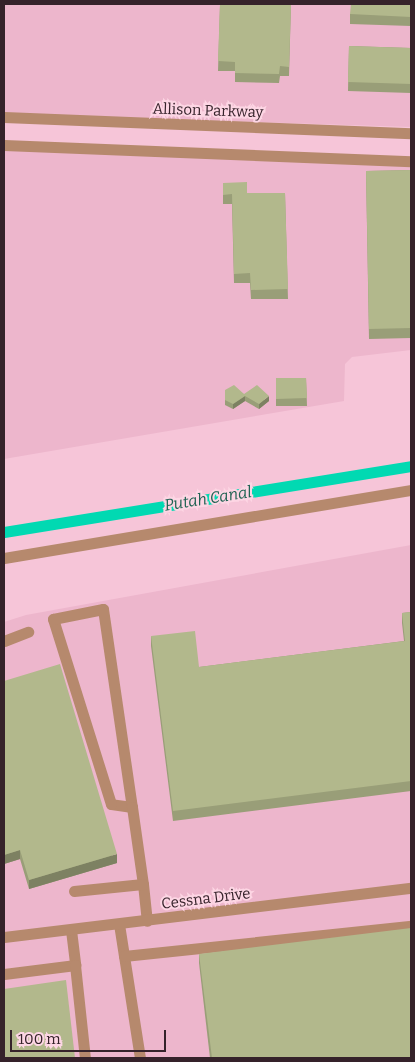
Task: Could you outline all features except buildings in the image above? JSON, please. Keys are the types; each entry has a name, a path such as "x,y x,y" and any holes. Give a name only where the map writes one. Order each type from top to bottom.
{"street":[{"name":"Allison Parkway","path":"4,117 411,133"},
{"path":"4,145 411,161"},
{"path":"4,558 411,490"},
{"path":"132,807 111,804 53,619 103,609 132,807 143,884 147,921"},
{"path":"4,641 28,632"},
{"path":"74,891 143,884"},
{"name":"Cessna Drive","path":"4,937 411,888"},
{"path":"119,924 140,1058"},
{"path":"124,956 411,926"},
{"path":"71,930 85,1058"},
{"path":"4,974 75,965"}],"shaded area":[{"path":"4,4 411,4 411,127 4,114"},
{"path":"4,150 411,166 411,350 352,357 345,364 344,401 4,459"},
{"path":"411,545 411,1058 4,1058 4,622 26,615"}],"waterway":[{"name":"Putah Canal","path":"4,532 411,466"}]}
